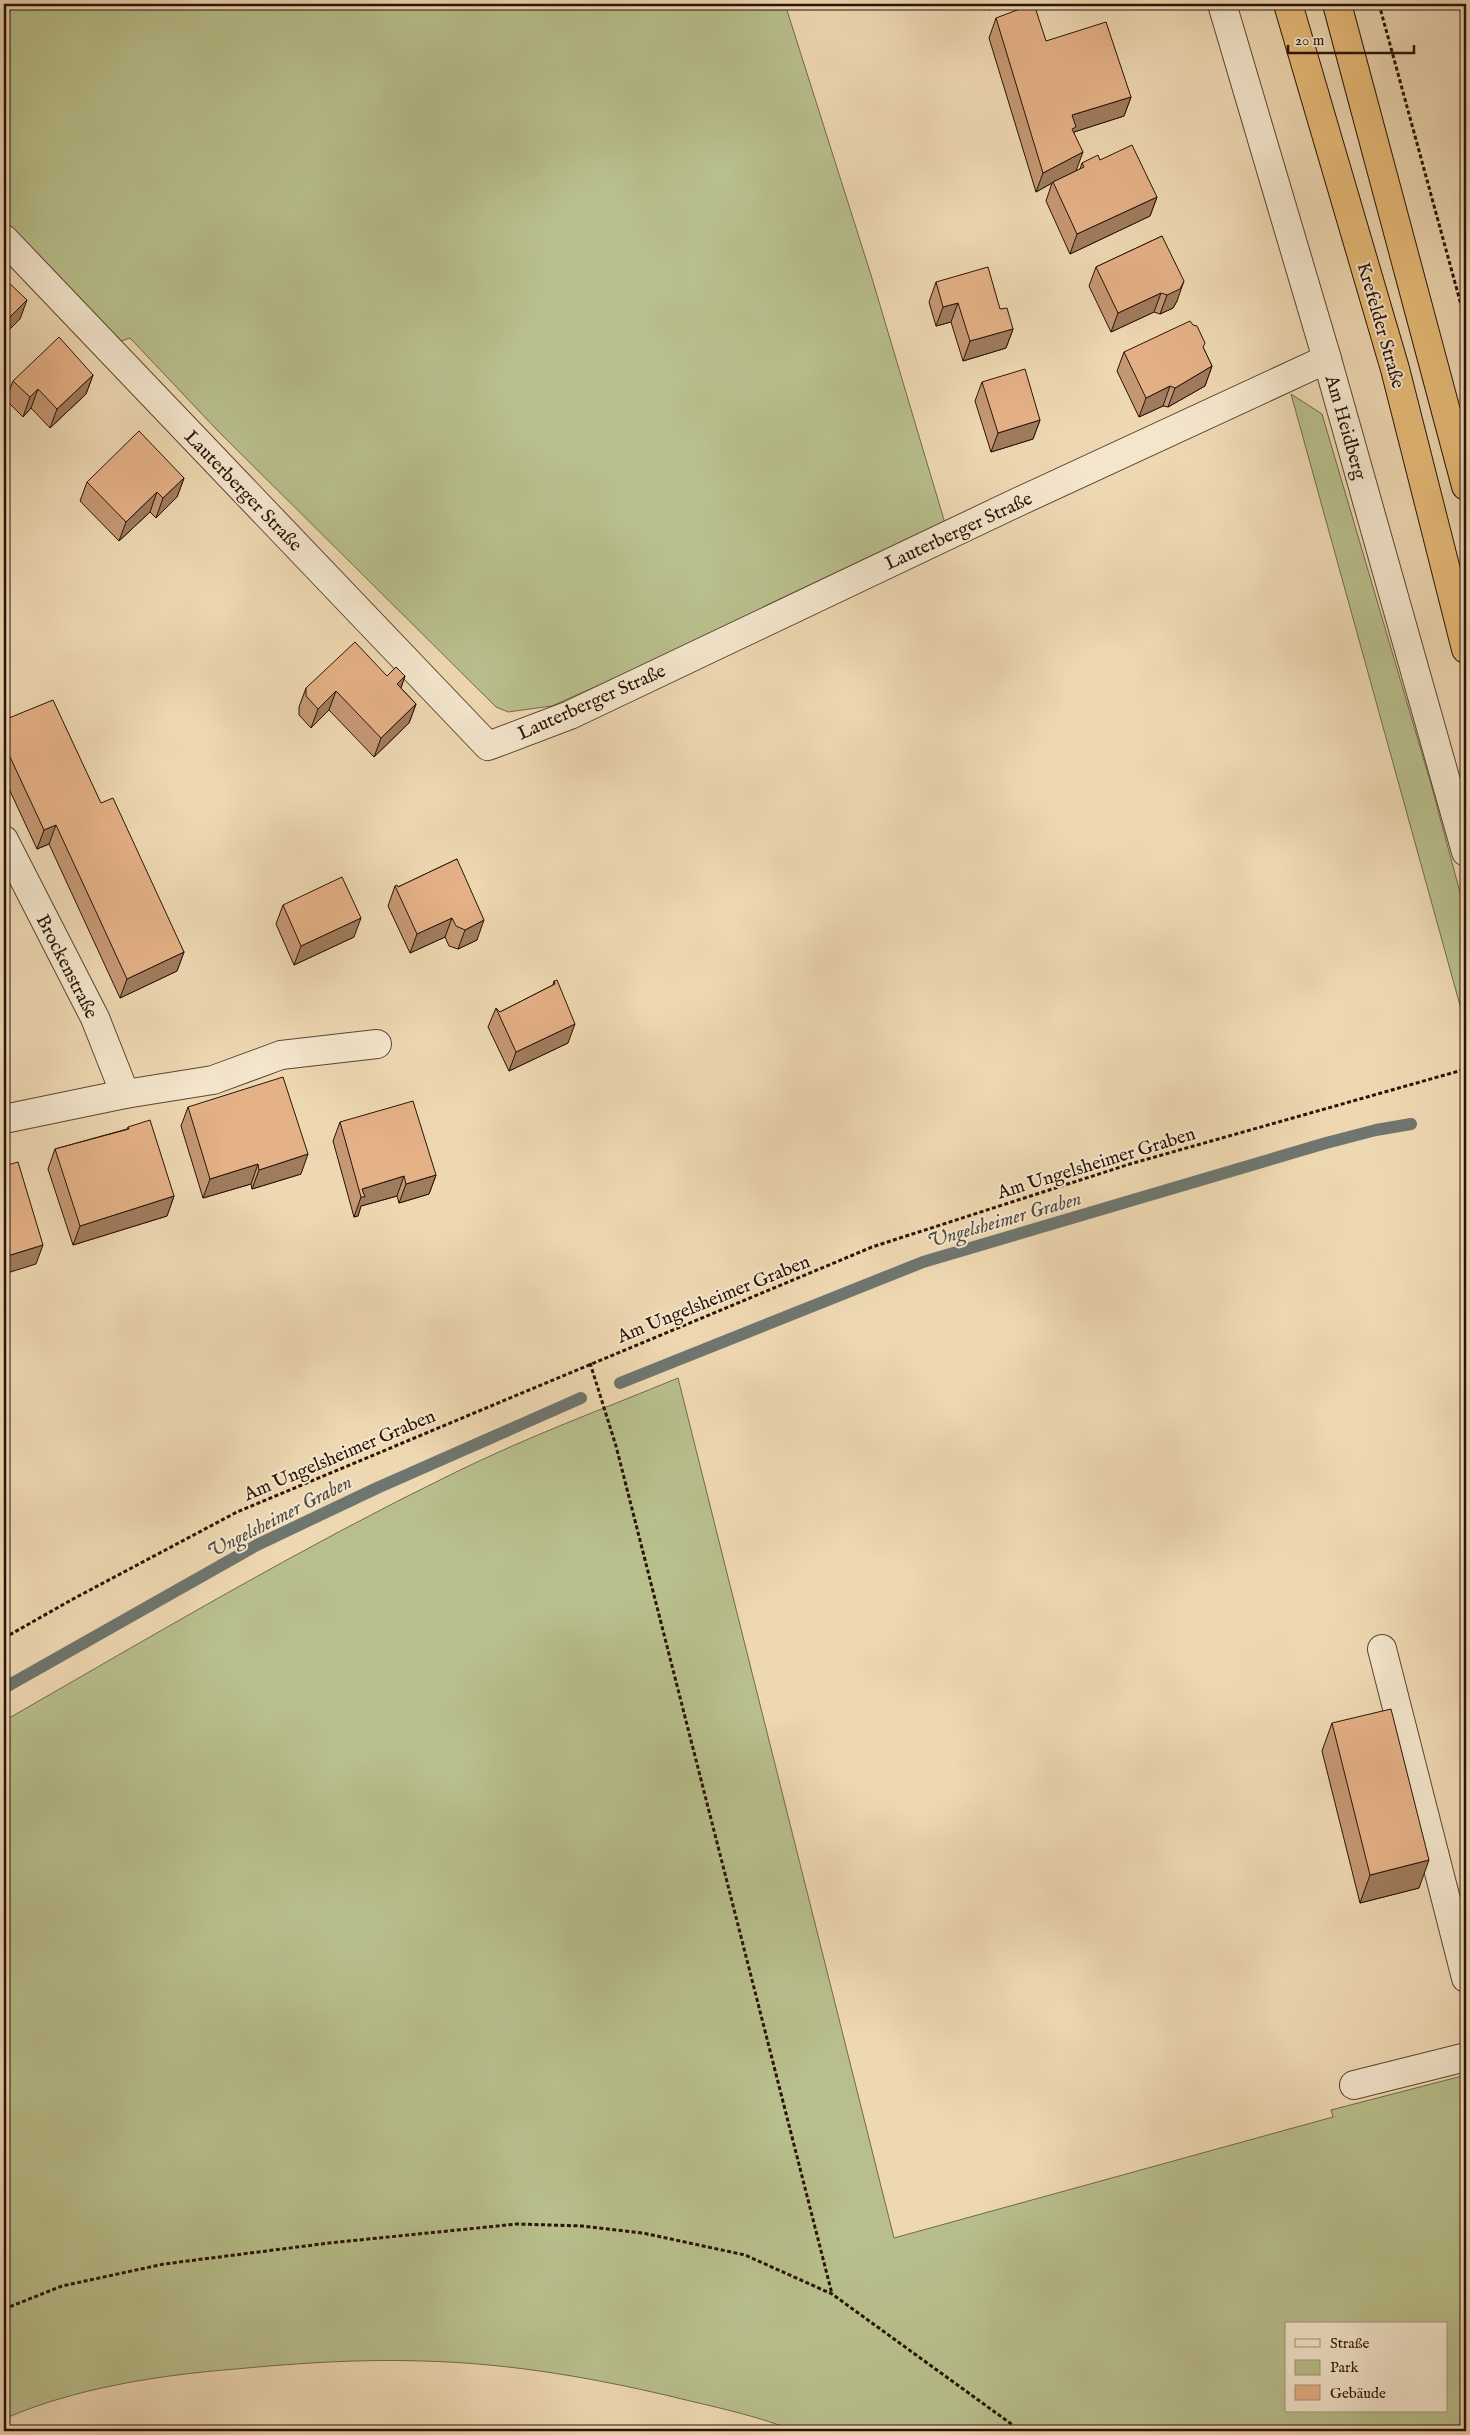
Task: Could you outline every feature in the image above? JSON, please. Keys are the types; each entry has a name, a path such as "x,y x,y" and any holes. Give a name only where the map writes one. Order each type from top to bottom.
{"highway":[{"name":"Krefelder Straße","path":"1288,4 1395,369 1466,649"},
{"name":"Krefelder Straße","path":"1337,4 1466,486"}],"street":[{"name":"Am Heidberg","path":"1222,4 1328,359 1466,852"},
{"name":"Lauterberger Straße","path":"4,239 488,746 570,715 1000,510 1328,359"},
{"name":"Brockenstraße","path":"4,840 95,1018 125,1094"},
{"path":"4,1119 125,1094 213,1080 281,1055 377,1044"},
{"path":"1382,1649 1466,1978"},
{"path":"1354,2085 1466,2057"}],"path":[{"path":"1379,4 1466,323"},
{"name":"Am Ungelsheimer Graben","path":"4,1638 73,1598 238,1512 590,1363 872,1247 1130,1164 1466,1069"},
{"path":"590,1363 616,1446 832,2294"},
{"path":"4,2309 62,2286 164,2264 329,2243 516,2224 582,2226 643,2233 745,2255 832,2294 1022,2431"}],"green space":[{"path":"4,4 785,4 871,275 947,530 552,706 508,712 496,707 218,431 130,338 101,348 4,246"},
{"path":"1291,394 1322,414 1431,784 1466,915 1466,1027"},
{"path":"678,1378 894,2238 1333,2117 1331,2110 1466,2075 1466,2431 795,2431 728,2410 654,2392 556,2373 455,2362 399,2361 352,2361 282,2365 148,2379 59,2399 4,2419 4,1721 227,1593 340,1531 454,1473 509,1447"}],"building":[{"path":"1034,4 1046,41 1106,22 1131,97 1072,115 1076,127 1072,129 1083,152 1043,173 996,18"},
{"path":"1132,145 1157,197 1077,234 1053,182 1084,167 1082,163 1098,155 1100,160"},
{"path":"1162,236 1184,281 1180,289 1167,295 1161,293 1118,313 1096,267"},
{"path":"988,267 1000,309 1007,308 1013,329 970,341 958,303 943,307 936,282"},
{"path":"4,278 27,300 4,323"},
{"path":"1190,321 1193,325 1197,326 1205,343 1203,347 1212,366 1175,388 1170,386 1146,398 1124,352"},
{"path":"59,337 93,375 57,409 38,389 30,397 13,381"},
{"path":"1025,369 1040,420 998,433 982,382"},
{"path":"139,431 184,478 163,498 157,492 126,522 87,482"},
{"path":"355,642 387,676 396,667 405,676 397,684 416,704 381,738 336,691 318,709 306,696 306,688"},
{"path":"53,700 101,803 113,798 184,952 127,979 56,825 44,830 4,744 4,720"},
{"path":"457,859 484,920 465,930 456,926 452,918 417,934 395,886 397,885 398,887"},
{"path":"342,877 361,918 301,946 283,905"},
{"path":"557,980 575,1024 516,1052 496,1008 500,1012 555,984 554,981"},
{"path":"283,1077 308,1154 259,1170 258,1164 210,1179 188,1107"},
{"path":"413,1101 436,1175 406,1184 404,1176 362,1189 365,1197 361,1197 340,1122"},
{"path":"150,1120 174,1196 80,1226 55,1149 129,1129 128,1127"},
{"path":"18,1162 43,1245 4,1257 4,1166"},
{"path":"1391,1709 1429,1860 1370,1875 1332,1723"}],"waterway":[{"name":"Ungelsheimer Graben","path":"620,1383 923,1262 1326,1143 1376,1130 1411,1124"},
{"name":"Ungelsheimer Graben","path":"4,1688 257,1545 377,1488 581,1398"}]}
